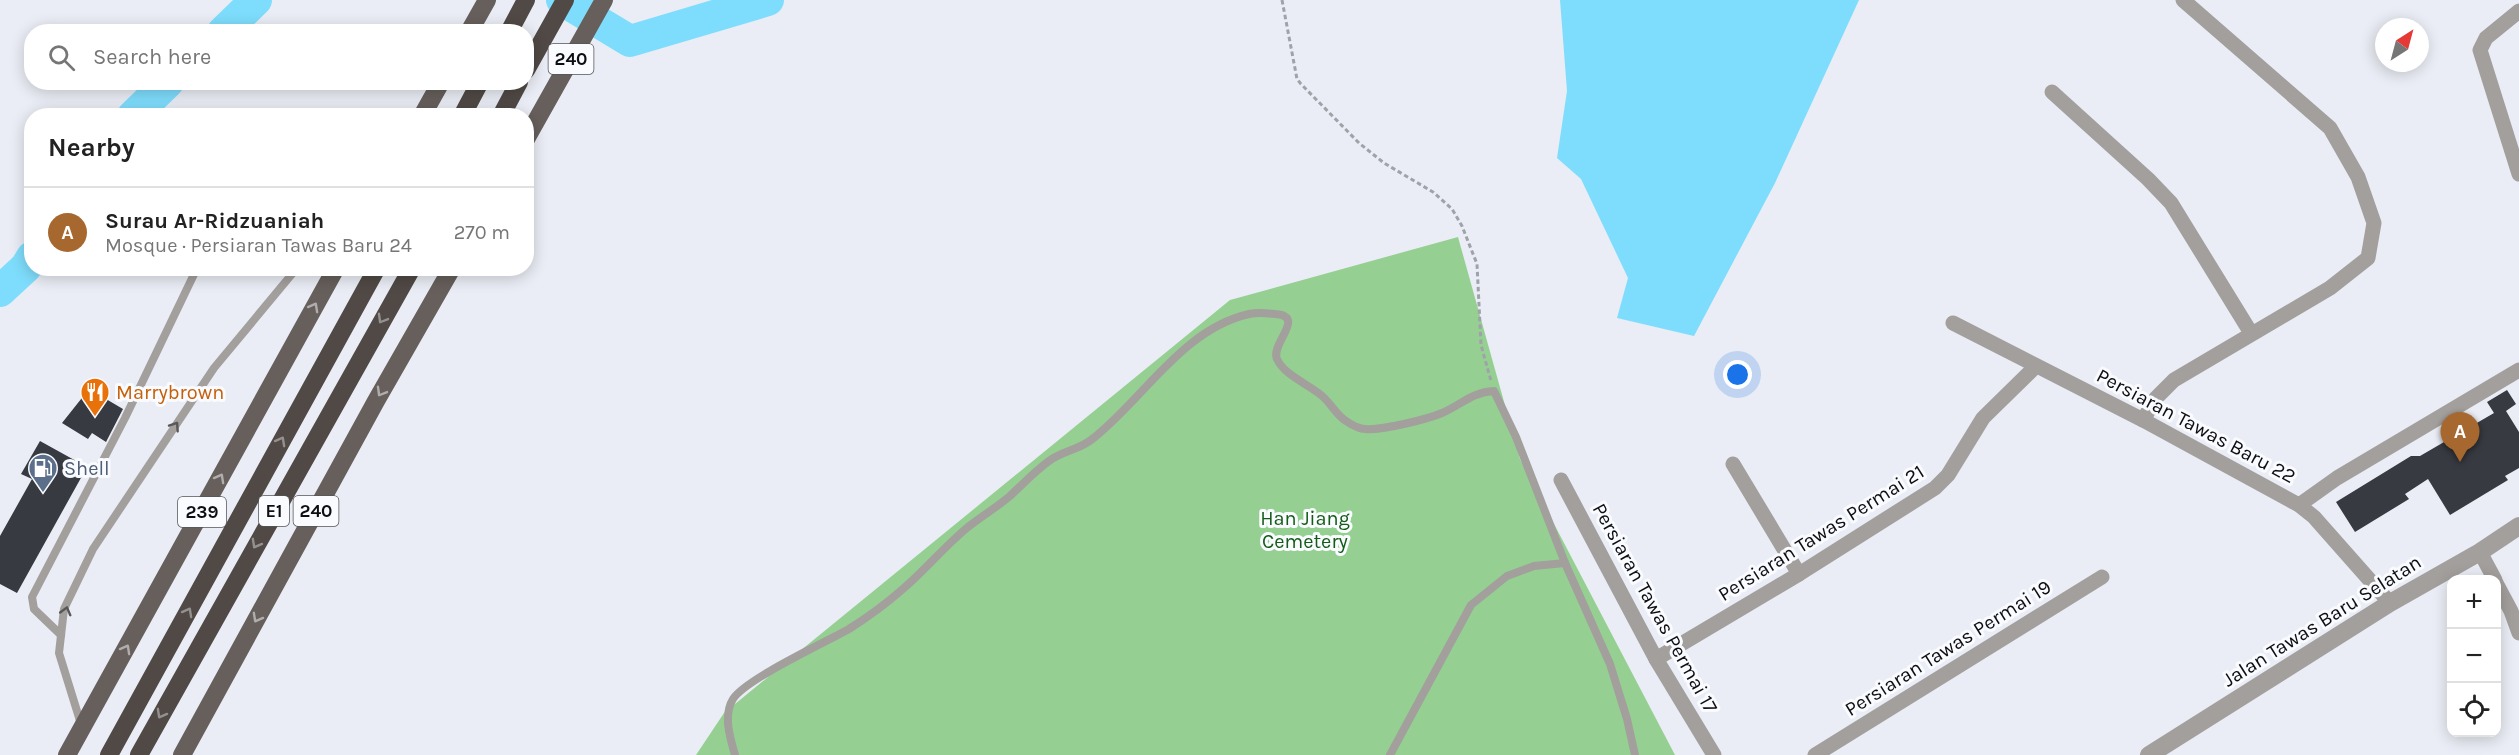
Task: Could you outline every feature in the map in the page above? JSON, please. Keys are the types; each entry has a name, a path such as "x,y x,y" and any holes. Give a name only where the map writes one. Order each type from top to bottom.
{"highway":[{"path":"512,24 526,0"},
{"path":"534,56 566,0"},
{"path":"466,108 476,90"},
{"path":"506,108 515,90"},
{"name":"E1","path":"109,755 373,276"},
{"name":"E1","path":"139,755 408,276"}],"main road":[{"path":"474,24 487,0"},
{"name":"240","path":"534,126 604,0"},
{"path":"426,108 437,90"},
{"name":"239","path":"67,755 332,276"},
{"name":"240","path":"182,755 376,401 447,276"}],"street":[{"path":"2143,420 2156,398 2174,380 2330,288 2368,258 2374,223 2358,177 2330,128 2184,0"},
{"path":"2519,11 2486,38 2481,46 2481,55 2519,174"},
{"path":"2052,92 2161,191 2171,203 2251,333"},
{"name":"Persiaran Tawas Baru 22","path":"1953,323 2143,420 2299,505 2335,540 2390,603"},
{"name":"Persiaran Tawas Permai 21","path":"1656,659 1799,574 1935,488 1954,466 1983,418 2036,366"},
{"path":"2299,505 2337,478 2519,370"},
{"path":"1733,464 1799,574"},
{"name":"Persiaran Tawas Permai 17","path":"1562,480 1656,659 1714,755"},
{"name":"Jalan Tawas Baru Selatan","path":"2149,755 2270,681 2390,603 2480,552 2519,526"},
{"path":"2480,552 2493,575"},
{"name":"Persiaran Tawas Permai 19","path":"1815,755 2102,578"},
{"path":"2501,591 2519,633"}],"lane":[{"path":"61,635 34,609 32,597 125,418 193,276"},
{"path":"82,728 59,652 64,609 93,549 214,368 290,276"},
{"path":"735,755 729,734 730,704 748,684 852,627 884,605 927,568 969,527 1011,495 1047,462 1091,440 1112,422 1152,379 1194,343 1222,324 1252,313 1284,316 1288,326 1275,349 1277,360 1321,395 1339,416 1358,428 1368,430 1426,418 1450,410 1475,393 1494,391 1516,437 1565,563 1610,663 1628,719 1635,755"},
{"path":"1390,755 1471,605 1507,576 1533,566 1565,563"}],"path":[{"path":"1282,0 1297,79 1300,84 1359,143 1384,163 1443,199 1462,226 1477,264 1481,345 1494,391"}],"green space":[{"name":"Han Jiang Cemetery","path":"1458,237 1520,459 1675,755 696,755 724,713 1230,300"}],"water":[{"path":"1560,0 1859,0 1775,183 1694,336 1617,318 1628,278 1581,179 1557,158 1567,91"}],"building":[{"name":"Marrybrown","path":"89,389 123,409 106,442 92,433 88,439 62,423"},
{"path":"2507,390 2516,404 2506,411 2519,432 2519,468 2505,476 2508,480 2450,515 2428,479 2405,494 2409,499 2355,532 2336,502 2411,456 2420,456 2494,413 2487,402"},
{"path":"40,441 87,467 17,593 0,584 0,536 32,479 21,474"}],"waterway":[{"path":"231,24 256,0"},
{"path":"562,0 630,41 768,0"},
{"path":"141,108 160,90"},
{"path":"0,291 24,269"}],"place":[{"name":"Marrybrown","path":"95,418"},
{"name":"Surau Ar-Ridzuaniah","path":"2460,462"},
{"name":"Shell","path":"43,494"}]}
